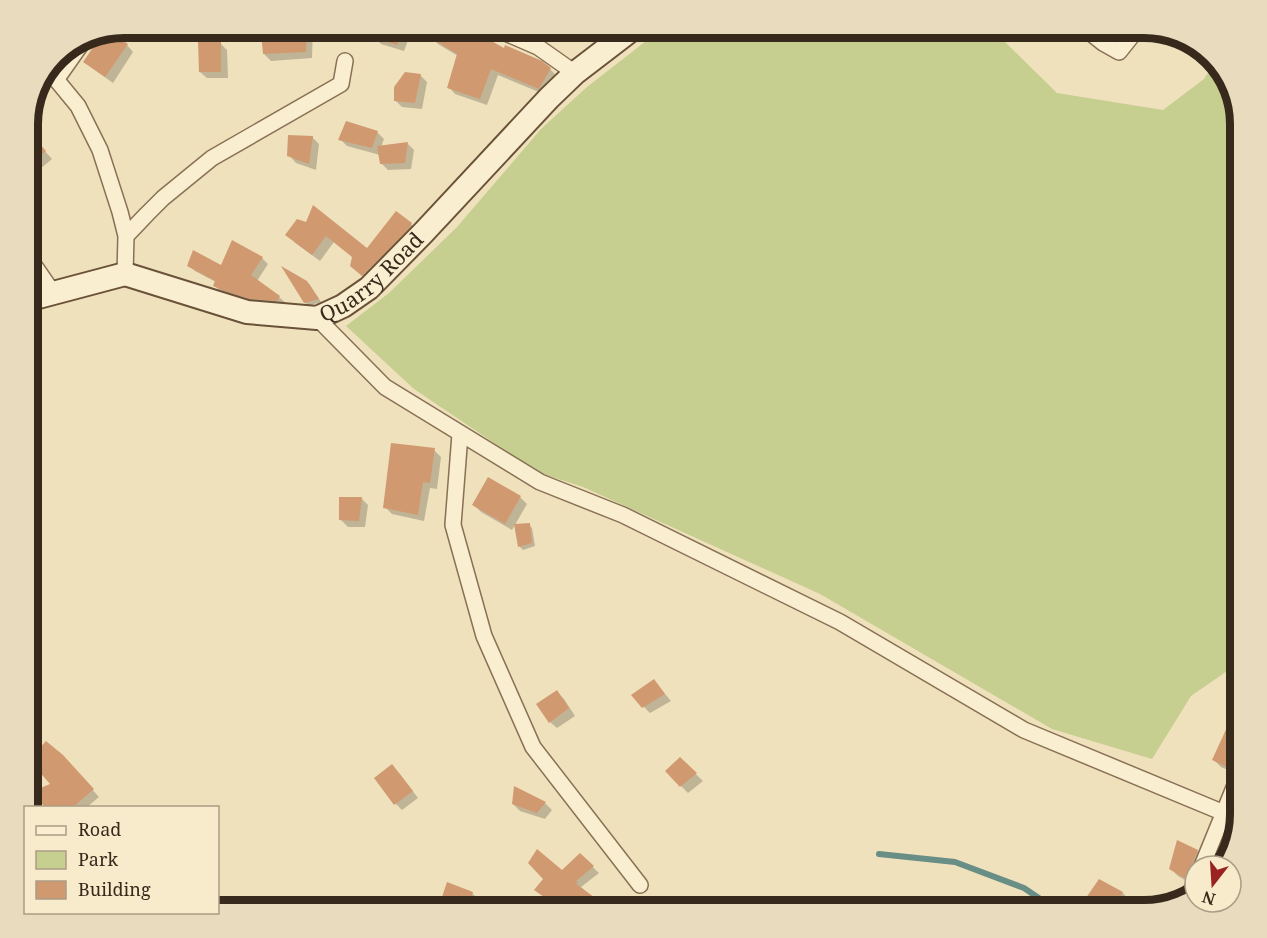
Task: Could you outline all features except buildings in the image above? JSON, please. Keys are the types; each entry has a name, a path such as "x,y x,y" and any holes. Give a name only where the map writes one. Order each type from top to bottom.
{"street":[{"path":"517,38 538,47 575,73"},
{"name":"Quarry Road","path":"125,274 247,312 317,318 343,306 369,288 549,98 575,73 621,38"},
{"path":"1097,38 1119,52 1130,38"},
{"path":"38,298 125,274 126,236 100,150 78,106 53,76 69,58"},
{"path":"126,236 163,198 212,158 341,84 345,62"},
{"path":"38,271 54,294"},
{"path":"317,318 385,387 540,482 623,515 840,622 1024,730 1224,813"},
{"path":"460,434 453,525 484,636 532,747 640,885"},
{"path":"1207,854 1230,799"}],"green space":[{"path":"650,38 1001,38 1057,93 1163,110 1204,79 1210,69 1212,71 1227,101 1230,124 1230,669 1191,696 1152,759 1052,729 820,594 583,487 537,472 414,389 346,326 389,293 457,227 541,129 587,87"}],"waterway":[{"path":"879,854 955,862 1024,888 1042,900"}]}
